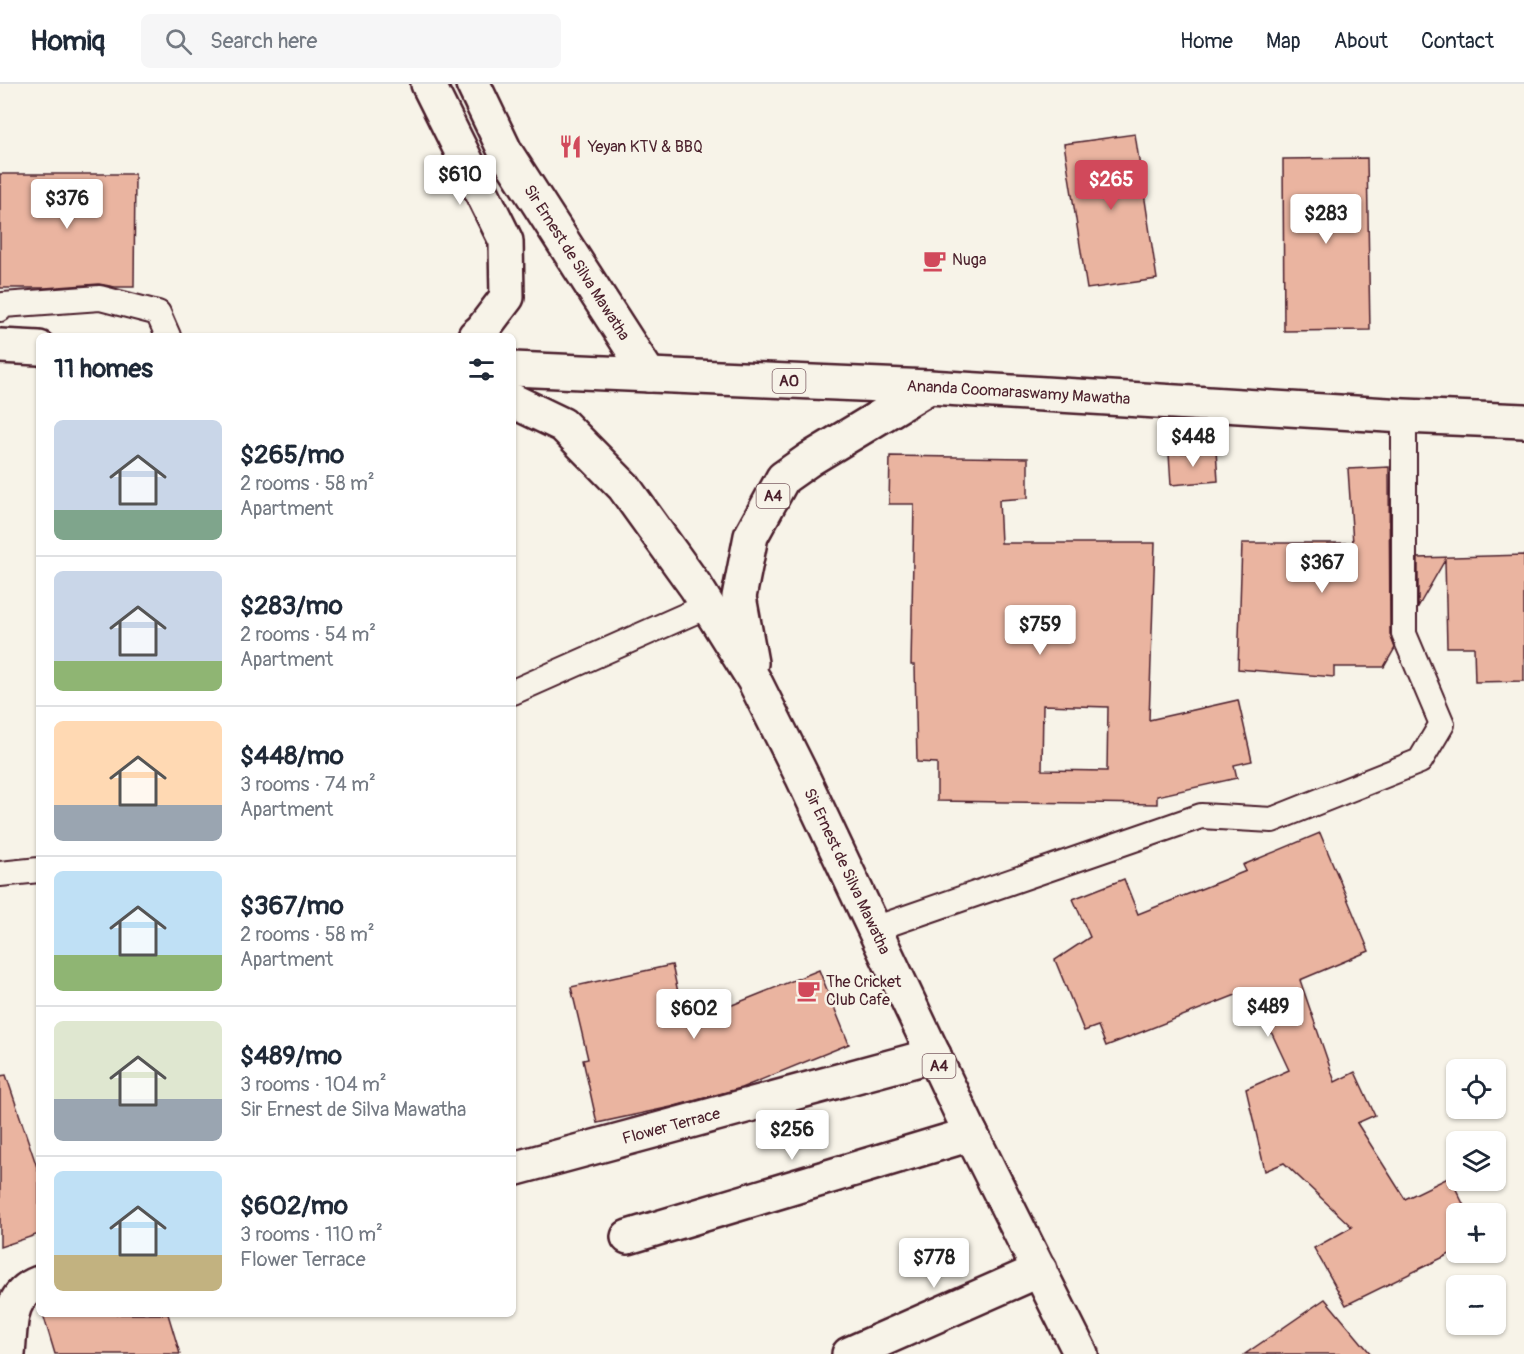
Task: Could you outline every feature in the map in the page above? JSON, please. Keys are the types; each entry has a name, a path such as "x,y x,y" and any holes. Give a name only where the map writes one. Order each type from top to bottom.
{"main road":[{"path":"428,84 506,241 507,297 478,333"},
{"name":"Sir Ernest de Silva Mawatha","path":"473,84 506,153 649,375"},
{"path":"0,346 36,348"},
{"name":"Ananda Coomaraswamy Mawatha","path":"516,369 929,387 1404,416 1524,421"},
{"name":"Sir Ernest de Silva Mawatha","path":"754,680 739,597 751,536 783,478 810,459 929,387"},
{"name":"Sir Ernest de Silva Mawatha","path":"516,402 563,425 624,487 668,545 754,680 971,1134 1081,1354"},
{"name":"Flower Terrace","path":"516,1168 934,1055"},
{"path":"628,1237 971,1134"},
{"path":"849,1354 1040,1270"},
{"path":"8,1354 13,1306 29,1287 36,1284"}],"lane":[{"path":"0,309 3,305 100,298 158,313 167,333"},
{"path":"874,929 1201,816 1272,820 1420,761 1442,724 1404,634 1404,416"},
{"path":"516,691 707,606"},
{"path":"0,874 36,870"}],"building":[{"path":"1135,134 1157,279 1087,289 1064,144"},
{"path":"1367,158 1370,330 1284,331 1283,159"},
{"path":"0,174 135,174 134,287 99,284 45,288 0,288"},
{"path":"1216,450 1218,481 1171,485 1169,454"},
{"path":"890,456 1028,458 1028,498 999,500 1001,543 1155,543 1149,720 1238,700 1252,761 1234,765 1237,778 1157,796 1157,804 937,801 937,763 917,762 915,665 911,665 914,504 889,504","holes":["1043,705 1108,707 1107,771 1042,770"]},
{"path":"1389,467 1390,634 1395,648 1384,667 1334,667 1334,677 1238,669 1242,543 1353,543 1348,469"},
{"path":"1524,555 1524,681 1475,682 1474,647 1447,647 1445,560 1418,607 1418,558"},
{"path":"1320,833 1369,951 1300,980 1335,1082 1355,1072 1375,1115 1357,1123 1405,1199 1446,1179 1446,1191 1457,1191 1463,1203 1446,1203 1446,1256 1346,1305 1314,1248 1352,1227 1284,1163 1265,1171 1246,1089 1289,1070 1251,989 1106,1046 1098,1026 1084,1031 1055,960 1090,937 1073,899 1124,879 1138,914 1246,871 1243,865"},
{"path":"672,965 685,1024 819,970 849,1044 741,1088 671,1107 597,1123 583,1060 588,1059 571,987"},
{"path":"6,1075 36,1164 36,1235 0,1247 0,1076"},
{"path":"1325,1299 1371,1354 1245,1354"},
{"path":"44,1317 169,1317 180,1354 55,1354"}],"place":[{"name":"Yeyan KTV & BBQ","path":"570,147"},
{"name":"Nuga","path":"934,260"},
{"name":"The Cricket Club Cafe","path":"808,991"}]}
